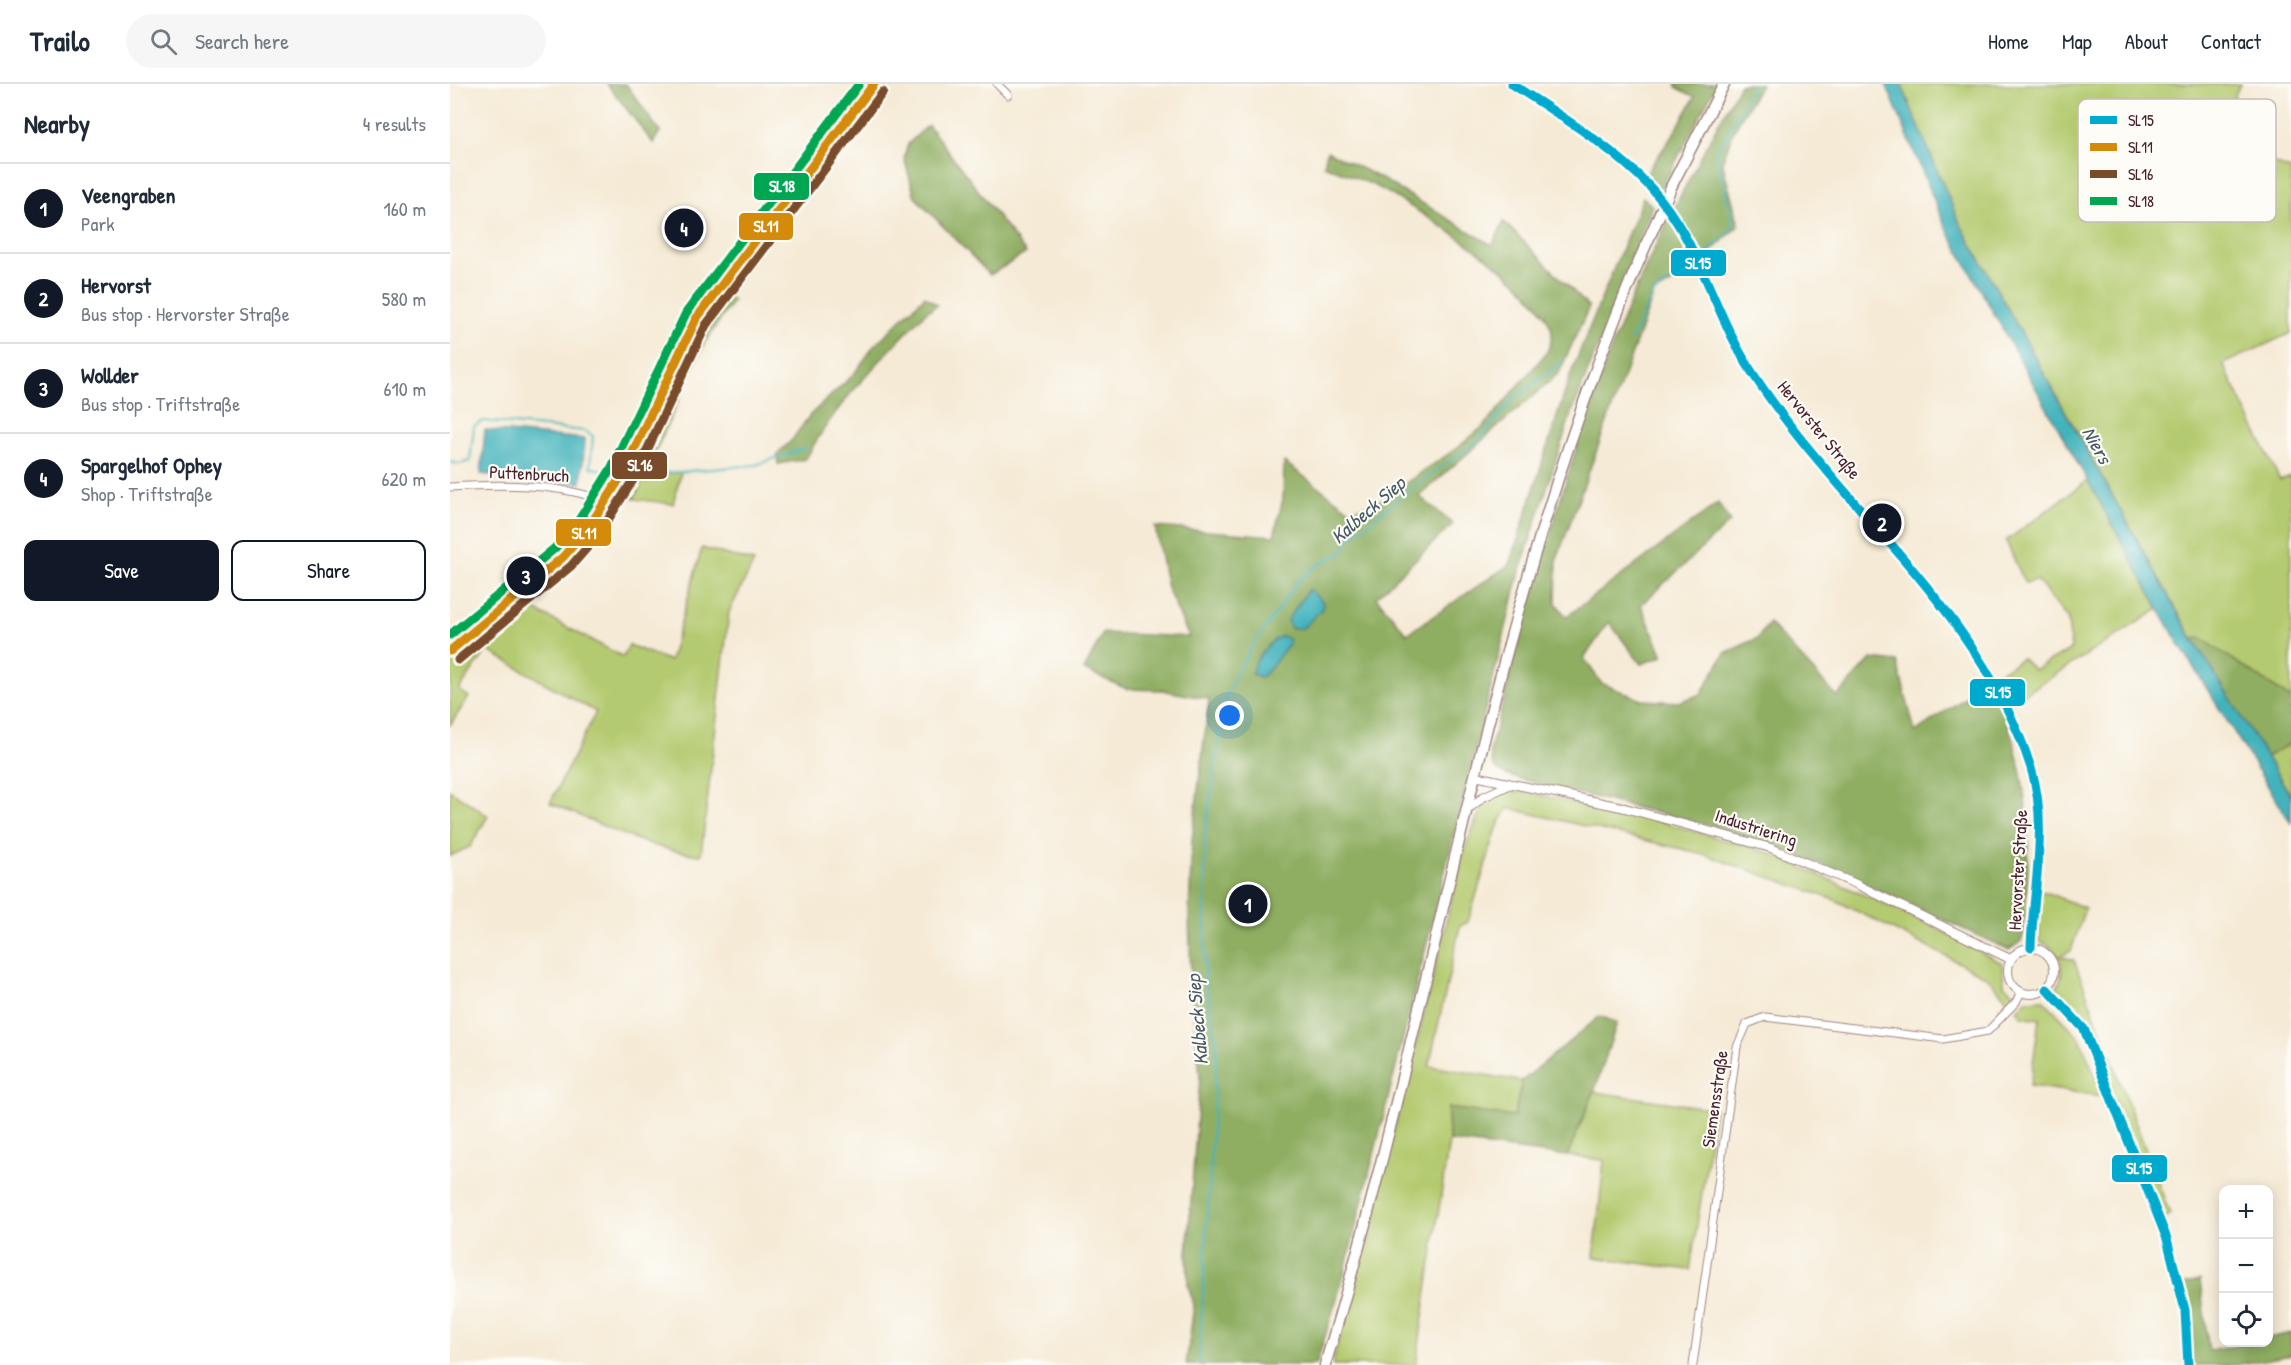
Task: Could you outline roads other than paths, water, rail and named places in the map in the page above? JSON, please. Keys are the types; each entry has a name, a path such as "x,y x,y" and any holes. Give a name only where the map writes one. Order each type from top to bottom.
{"main road":[{"path":"1325,1365 1360,1238 1475,776 1536,545 1559,468 1617,310 1672,185 1724,84"}],"street":[{"path":"450,651 563,557 589,527 622,475 696,319 731,276 833,135 874,84"},
{"path":"997,84 1008,95"},
{"name":"Hervorster Straße","path":"1512,84 1623,162 1653,190 1692,249 1734,342 1750,369 1784,416 1931,589 1977,652 1998,689 2036,786 2038,842 2031,947"},
{"name":"Puttenbruch","path":"450,488 505,486 582,492 605,501"},
{"name":"Industriering","path":"1475,776 1621,807 1771,848 1856,884 2010,959"},
{"path":"1466,812 1483,797 1511,784"},
{"path":"2031,947 2045,951 2054,963 2055,977 2047,989 2035,994 2021,992 2011,984 2007,972 2010,959 2019,950 2031,947"},
{"path":"2047,989 2065,1005 2084,1029 2167,1239 2185,1310 2188,1365"},
{"name":"Siemensstraße","path":"1693,1365 1737,1047 1748,1024 1765,1017 1943,1039 1988,1031 2016,1002 2021,992"}],"water":[{"path":"1886,84 1901,84 1958,220 2188,631 2291,796 2291,823 2179,644 1945,226"},
{"path":"485,430 585,439 581,483 481,474"},
{"path":"1309,589 1323,602 1322,609 1303,628 1291,628 1287,620"},
{"path":"1283,636 1289,640 1289,644 1272,667 1260,677 1252,674 1263,651 1273,641"}],"waterway":[{"name":"Kalbeck Siep","path":"1705,254 1726,236 1734,223 1716,154 1754,84"},
{"name":"Kalbeck Siep","path":"1631,340 1654,293 1687,268"},
{"name":"Kalbeck Siep","path":"1224,704 1234,677 1251,648 1298,581 1314,567 1341,553 1349,539 1407,492 1478,441 1513,399 1563,361"},
{"path":"450,462 460,464 470,461 474,426 483,421 585,431 593,436 590,467 613,473"},
{"path":"636,476 755,465 806,448"},
{"name":"Kalbeck Siep","path":"1199,1365 1217,1045 1205,979 1205,835 1223,709"}],"place":[{"name":"Spargelhof Ophey","path":"684,228"},
{"name":"Hervorst","path":"1882,523"},
{"name":"Wollder","path":"526,576"},
{"name":"Veengraben","path":"1248,904"}],"water label":[{"name":"Niers","path":"2097,445"}]}
